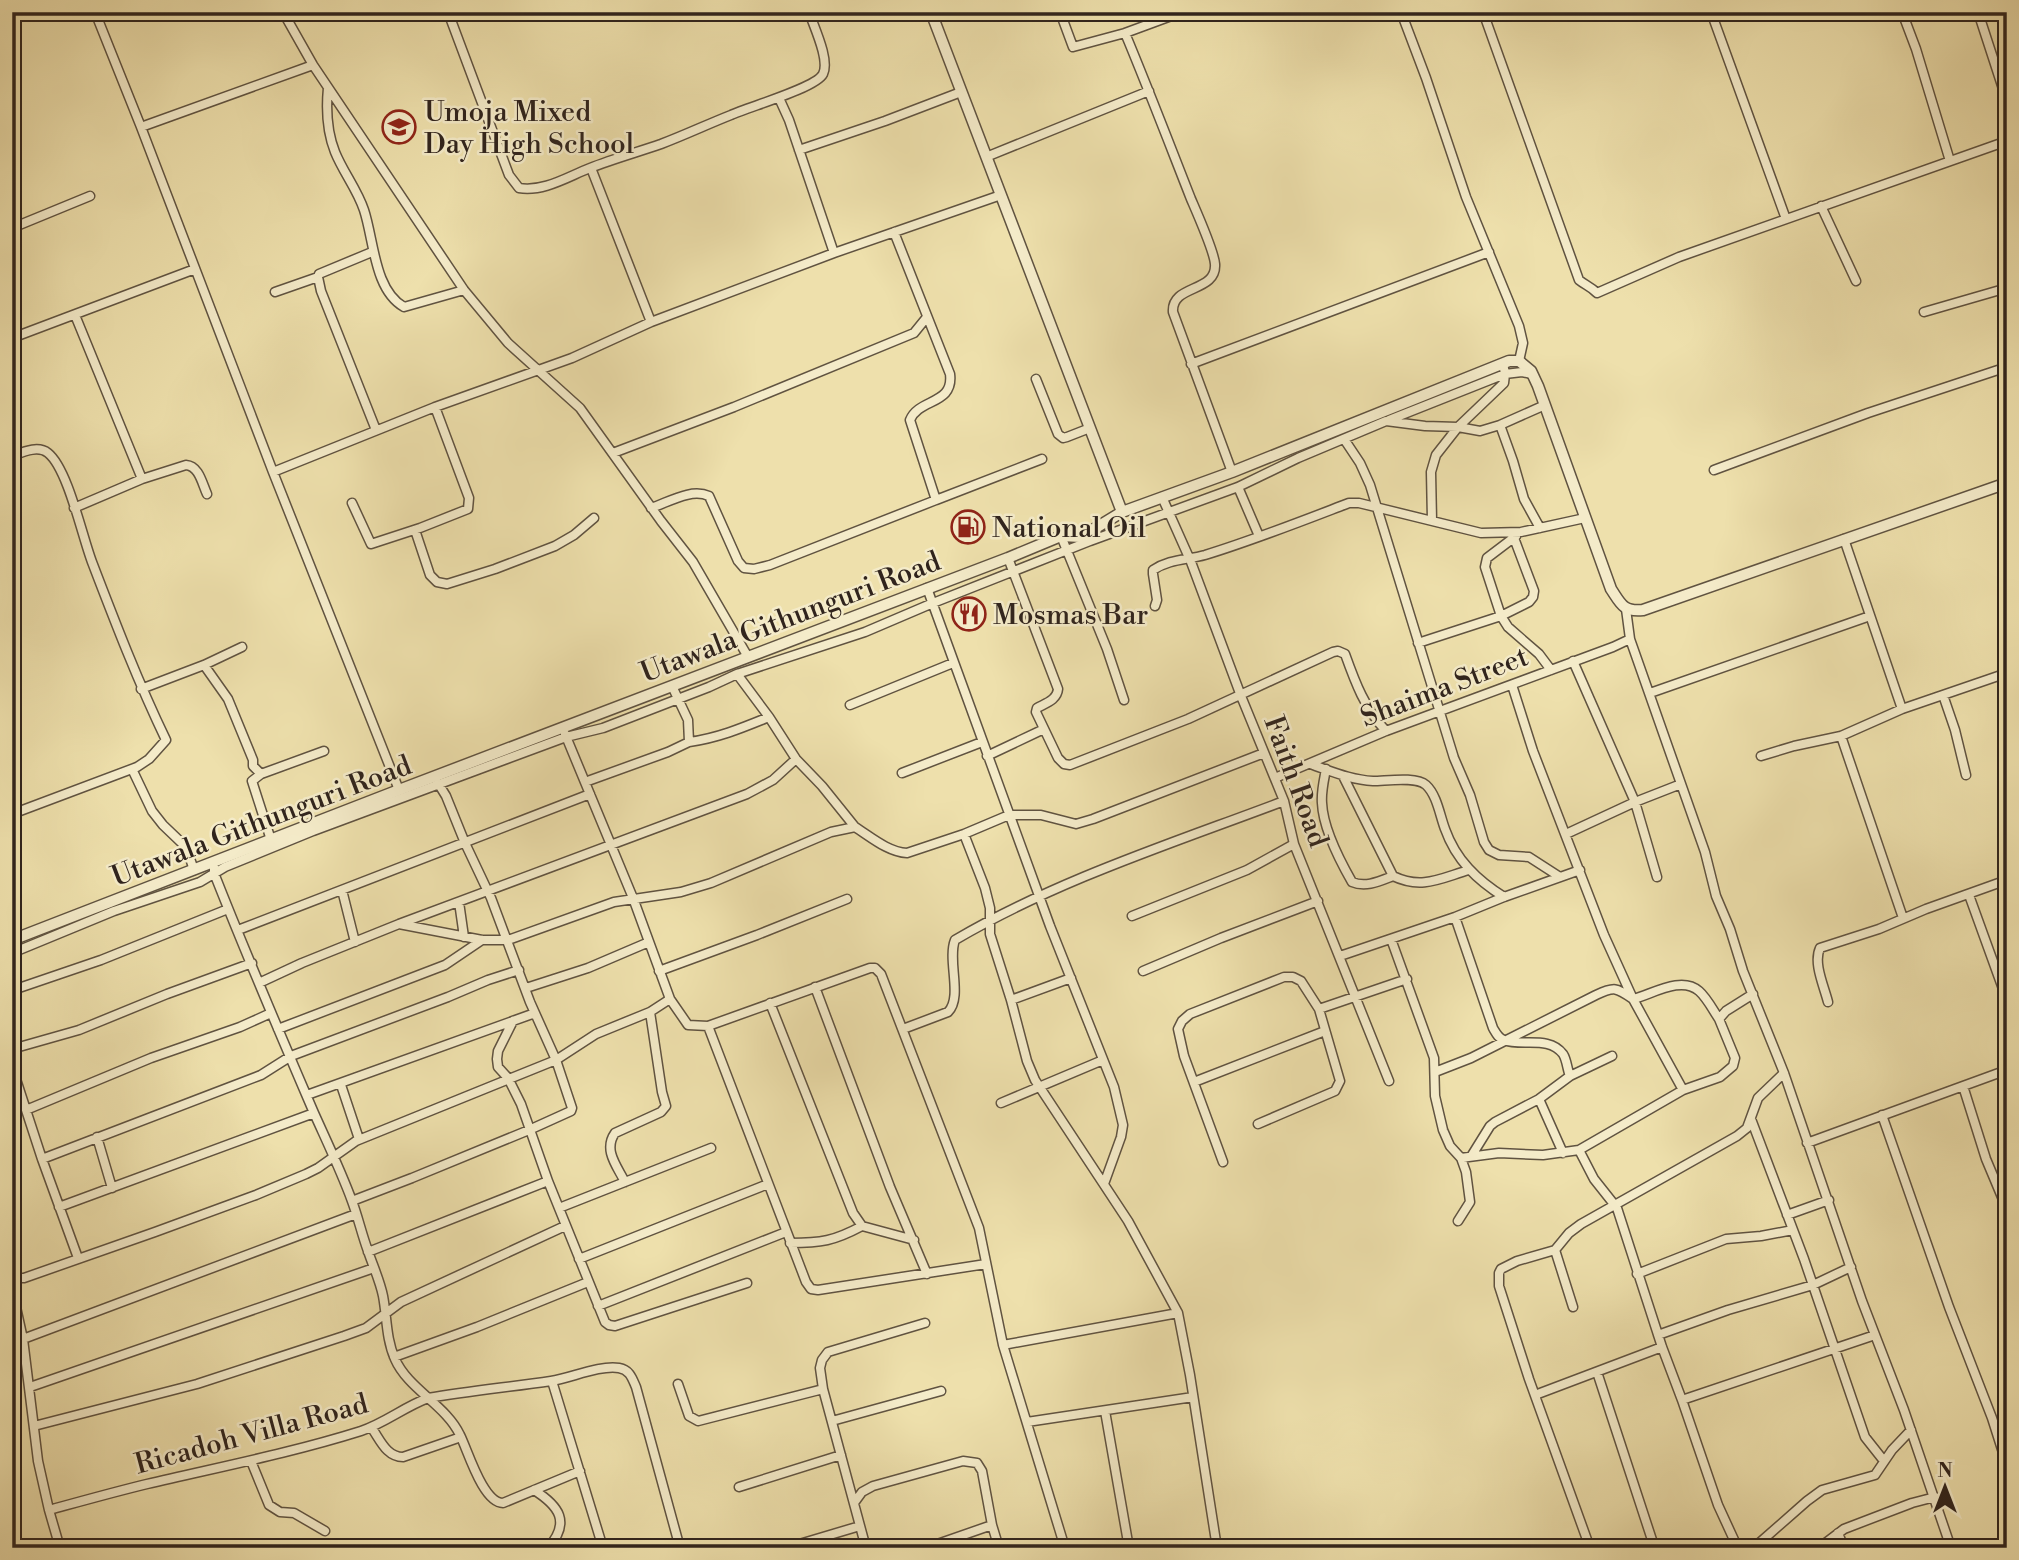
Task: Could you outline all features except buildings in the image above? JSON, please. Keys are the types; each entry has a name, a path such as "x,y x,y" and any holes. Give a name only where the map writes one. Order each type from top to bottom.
{"street":[{"path":"95,12 398,790"},
{"path":"283,12 313,65 464,290 508,343 580,408 692,562 748,657"},
{"path":"449,13 509,175 519,188 528,190 663,143 818,80 824,73 826,61 809,12"},
{"path":"931,12 1122,512"},
{"path":"1060,12 1073,47 1125,33 1182,12"},
{"path":"1401,12 1466,197 1519,326 1523,343 1519,361 1532,374 1611,589 1622,606 1633,611 1643,610 2007,483"},
{"path":"1483,12 1579,280 1597,293 1679,257 2007,141"},
{"path":"1711,12 1786,219"},
{"path":"1902,12 1916,48 1950,161"},
{"path":"1978,12 2007,101"},
{"path":"1125,33 1215,264 1213,277 1178,296 1173,302 1173,312 1232,472"},
{"path":"141,127 313,65"},
{"path":"328,87 327,117 334,150 363,206 373,252 392,299 404,307 464,290"},
{"path":"986,157 1149,91"},
{"path":"799,150 961,92"},
{"path":"779,98 834,253"},
{"path":"591,168 651,322"},
{"path":"272,472 435,407 572,358 651,322 834,253 1001,195"},
{"path":"12,228 90,196"},
{"path":"1821,206 1856,281"},
{"path":"894,232 950,374 951,383 947,392 915,411 910,420 936,500"},
{"path":"275,292 373,252"},
{"path":"1191,364 1489,252"},
{"path":"12,338 195,269"},
{"path":"317,277 376,430"},
{"path":"1924,312 2007,288"},
{"path":"75,315 142,479"},
{"path":"613,453 914,334 927,317"},
{"name":"Utawala Githunguri Road","path":"12,940 398,790 437,781 564,732 672,686 1060,536 1081,537 1122,512 1504,369 1519,361"},
{"path":"1714,470 1868,413 2007,367"},
{"path":"1065,1548 1003,1345 979,1228 881,974 876,968 862,970 708,1026 688,1025 670,999 634,898 564,732 604,727 737,674 865,632 1145,520 1238,487 1504,369 1532,374"},
{"path":"1432,520 1431,472 1436,454 1458,427 1504,383 1504,369"},
{"path":"1036,379 1058,434 1063,438 1090,428"},
{"path":"1386,421 1480,431 1545,405"},
{"path":"352,503 371,544 468,509 469,498 435,407"},
{"path":"1500,425 1524,499 1540,528"},
{"path":"1344,439 1360,463 1370,485 1454,758 1470,795 1484,842 1489,850 1499,855 1529,857 1560,877"},
{"path":"12,456 40,449 49,453 60,469 142,689 166,740 149,759 132,769 12,814"},
{"path":"651,508 690,494 701,493 709,496 738,561 744,568 754,569 1042,459"},
{"path":"74,508 142,479 191,465 196,468 207,494"},
{"path":"1238,487 1259,536"},
{"name":"Faith Road","path":"1162,497 1189,558 1275,778 1294,844 1389,1081"},
{"path":"1155,606 1157,600 1153,570 1177,560 1205,555 1349,503 1359,503 1481,533 1517,535 1586,519"},
{"path":"415,530 430,575 437,582 447,584 555,546 574,535 594,518"},
{"path":"1419,643 1501,616 1529,602 1534,592 1517,535"},
{"path":"1517,535 1485,562 1501,616 1508,627 1539,654 1551,670"},
{"path":"1060,536 1107,649 1124,700"},
{"path":"1844,539 1902,709"},
{"path":"1007,558 1058,689 1054,699 1037,708 1037,716 1058,758 1064,764 1070,765 1188,719 1332,652 1345,654 1356,685 1371,714 1385,732"},
{"path":"926,588 1009,815 1114,1087 1123,1125 1104,1184"},
{"path":"1626,609 1630,639 1705,852 1716,896 1784,1073 1951,1548"},
{"path":"1650,693 1870,616"},
{"name":"Shaima Street","path":"1275,778 1385,732 1630,639"},
{"path":"142,689 242,647"},
{"path":"1573,661 1635,802 1657,877"},
{"path":"850,705 953,663"},
{"path":"204,665 228,699 253,766 261,774"},
{"path":"717,669 723,680"},
{"path":"1761,756 1841,736 1902,709 2007,673"},
{"path":"737,674 796,759 855,827 898,853 907,853 964,834 1009,815 1041,815 1076,824 1093,820 1264,753"},
{"path":"1513,685 1533,751 1604,935 1633,999 1683,1090"},
{"path":"672,686 688,720 689,742"},
{"path":"1943,695 1966,775"},
{"path":"585,782 689,742 710,739 769,717"},
{"path":"987,756 1044,729"},
{"path":"1841,736 1903,918"},
{"path":"902,773 982,742"},
{"path":"271,840 252,781 261,774 324,751"},
{"path":"259,983 399,924 747,794 773,780 796,759"},
{"path":"1310,764 1343,776 1370,780 1415,780 1425,783 1433,795 1446,832 1460,860 1483,884 1504,897"},
{"path":"132,769 152,811 186,847 194,870"},
{"path":"1326,769 1322,805 1324,814 1331,839 1352,882 1370,884 1393,876"},
{"path":"1343,776 1393,876 1406,883 1424,884 1469,870"},
{"path":"12,953 114,911 200,882 214,873 437,781 488,891 556,1060 572,1108 571,1111 529,1130 352,1201"},
{"path":"1566,834 1681,784"},
{"path":"238,930 590,794"},
{"path":"903,1029 948,1012 952,1008 954,940 991,919 1040,897 1142,855 1284,802"},
{"path":"399,924 482,940 508,940 592,909 634,898 681,892 710,883 831,832 855,827"},
{"path":"964,834 985,888 990,908 990,934 1012,1000 1027,1061 1038,1086 1128,1221 1178,1313 1217,1548"},
{"path":"1132,916 1247,870 1294,844"},
{"path":"215,862 214,873 228,909 352,1201 383,1293 394,1357 459,1431 480,1482 491,1499 503,1503 580,1471"},
{"path":"1340,956 1455,918 1580,870"},
{"path":"1828,1002 1818,962 1820,948 1880,929 2007,880"},
{"path":"342,890 355,942"},
{"path":"1969,895 2007,1000"},
{"path":"659,971 847,899"},
{"path":"1143,971 1318,901"},
{"path":"459,902 464,937"},
{"path":"13,990 100,960 228,909"},
{"path":"1455,918 1498,1036 1504,1040 1539,1042 1556,1048 1562,1053 1570,1076"},
{"path":"1391,939 1434,1058 1435,1096 1443,1130 1450,1146 1461,1158 1466,1172 1470,1202 1458,1221"},
{"path":"278,1029 445,965 482,940"},
{"path":"526,988 588,968 649,942"},
{"path":"12,1049 79,1030 167,993 252,963"},
{"path":"41,1159 261,1075 290,1056 519,971"},
{"path":"1223,1161 1178,1029 1190,1014 1284,977 1293,977 1301,981 1319,1009 1340,1081 1335,1091 1258,1124"},
{"path":"1012,1000 1071,978"},
{"path":"1319,1009 1407,979"},
{"path":"815,987 890,1186 927,1274"},
{"path":"1461,1158 1499,1153 1543,1155 1579,1150 1683,1090 1720,1077 1735,1064 1719,1019 1702,993 1695,988 1666,987 1633,999"},
{"path":"1435,1072 1471,1058 1605,991 1618,989 1633,999"},
{"path":"1719,1019 1726,1011 1753,993"},
{"path":"12,1279 24,1278 156,1232 306,1174 359,1139 556,1060 596,1034 650,1012 670,999"},
{"path":"770,1003 853,1213 862,1226 914,1240"},
{"path":"625,1182 609,1149 612,1137 615,1133 661,1112 666,1106 650,1012"},
{"path":"26,1110 151,1058 240,1027 271,1013"},
{"path":"307,1096 535,1013"},
{"path":"513,1021 498,1051 498,1067 508,1078 521,1104 565,1226 605,1322 615,1326 747,1283"},
{"path":"708,1026 786,1232 811,1289 986,1264"},
{"path":"1194,1082 1325,1031"},
{"path":"1472,1155 1490,1126 1539,1099 1570,1076 1612,1056"},
{"path":"1001,1103 1103,1060"},
{"path":"12,1067 41,1159 78,1258"},
{"path":"1807,1143 2007,1070"},
{"path":"1590,1548 1535,1395 1499,1286 1499,1273 1501,1269 1517,1261 1555,1250 1569,1233 1615,1204 1737,1136 1747,1128 1758,1098 1784,1073"},
{"path":"341,1085 359,1139"},
{"path":"1963,1086 1986,1159 2007,1209"},
{"path":"1539,1099 1563,1153"},
{"path":"59,1207 314,1113"},
{"path":"1882,1115 2007,1465"},
{"path":"1751,1119 1813,1285 1865,1437 1884,1461"},
{"path":"97,1137 112,1188"},
{"path":"559,1209 711,1148"},
{"path":"1579,1150 1594,1179 1615,1204 1718,1505 1735,1542 1742,1548"},
{"path":"368,1252 548,1181"},
{"path":"579,1259 768,1184"},
{"path":"1787,1215 1829,1200"},
{"path":"23,1339 356,1214"},
{"path":"34,1426 197,1384 366,1328 401,1302 565,1226"},
{"path":"790,1242 819,1242 841,1237 862,1226"},
{"path":"1637,1274 1726,1239 1793,1230"},
{"path":"598,1306 786,1232"},
{"path":"1555,1250 1573,1307"},
{"path":"1658,1335 1728,1310 1813,1285 1851,1267"},
{"path":"30,1387 374,1268"},
{"path":"394,1357 588,1282"},
{"path":"12,1289 23,1339 38,1461 60,1548"},
{"path":"1003,1345 1178,1313"},
{"path":"866,1548 823,1389 820,1368 822,1360 828,1352 925,1323"},
{"path":"1682,1400 1875,1335"},
{"path":"1535,1395 1662,1347"},
{"name":"Ricadoh Villa Road","path":"49,1510 313,1445 371,1427 409,1405 428,1398 552,1381 607,1368 618,1368 631,1375 636,1387 680,1548"},
{"path":"1597,1372 1654,1546"},
{"path":"552,1381 603,1548"},
{"path":"678,1384 689,1416 698,1421 823,1389"},
{"path":"832,1421 941,1391"},
{"path":"1027,1422 1193,1397"},
{"path":"1105,1411 1129,1548"},
{"path":"371,1427 388,1452 396,1457 461,1437"},
{"path":"1750,1548 1758,1545 1822,1490 1875,1475 1911,1430"},
{"path":"739,1487 841,1455"},
{"path":"251,1461 269,1505 280,1512 294,1513 325,1531"},
{"path":"854,1503 862,1492 873,1486 963,1461 973,1461 982,1471 999,1548"},
{"path":"534,1490 552,1504 559,1514 560,1528 557,1538 548,1548"},
{"path":"1819,1548 1844,1529 1935,1497"},
{"path":"926,1548 992,1525"},
{"path":"786,1548 860,1526"},
{"path":"1839,1533 1844,1548"}],"place":[{"name":"Umoja Mixed Day High School","path":"399,127"},
{"name":"National Oil","path":"968,527"},
{"name":"Mosmas Bar","path":"969,614"}]}
